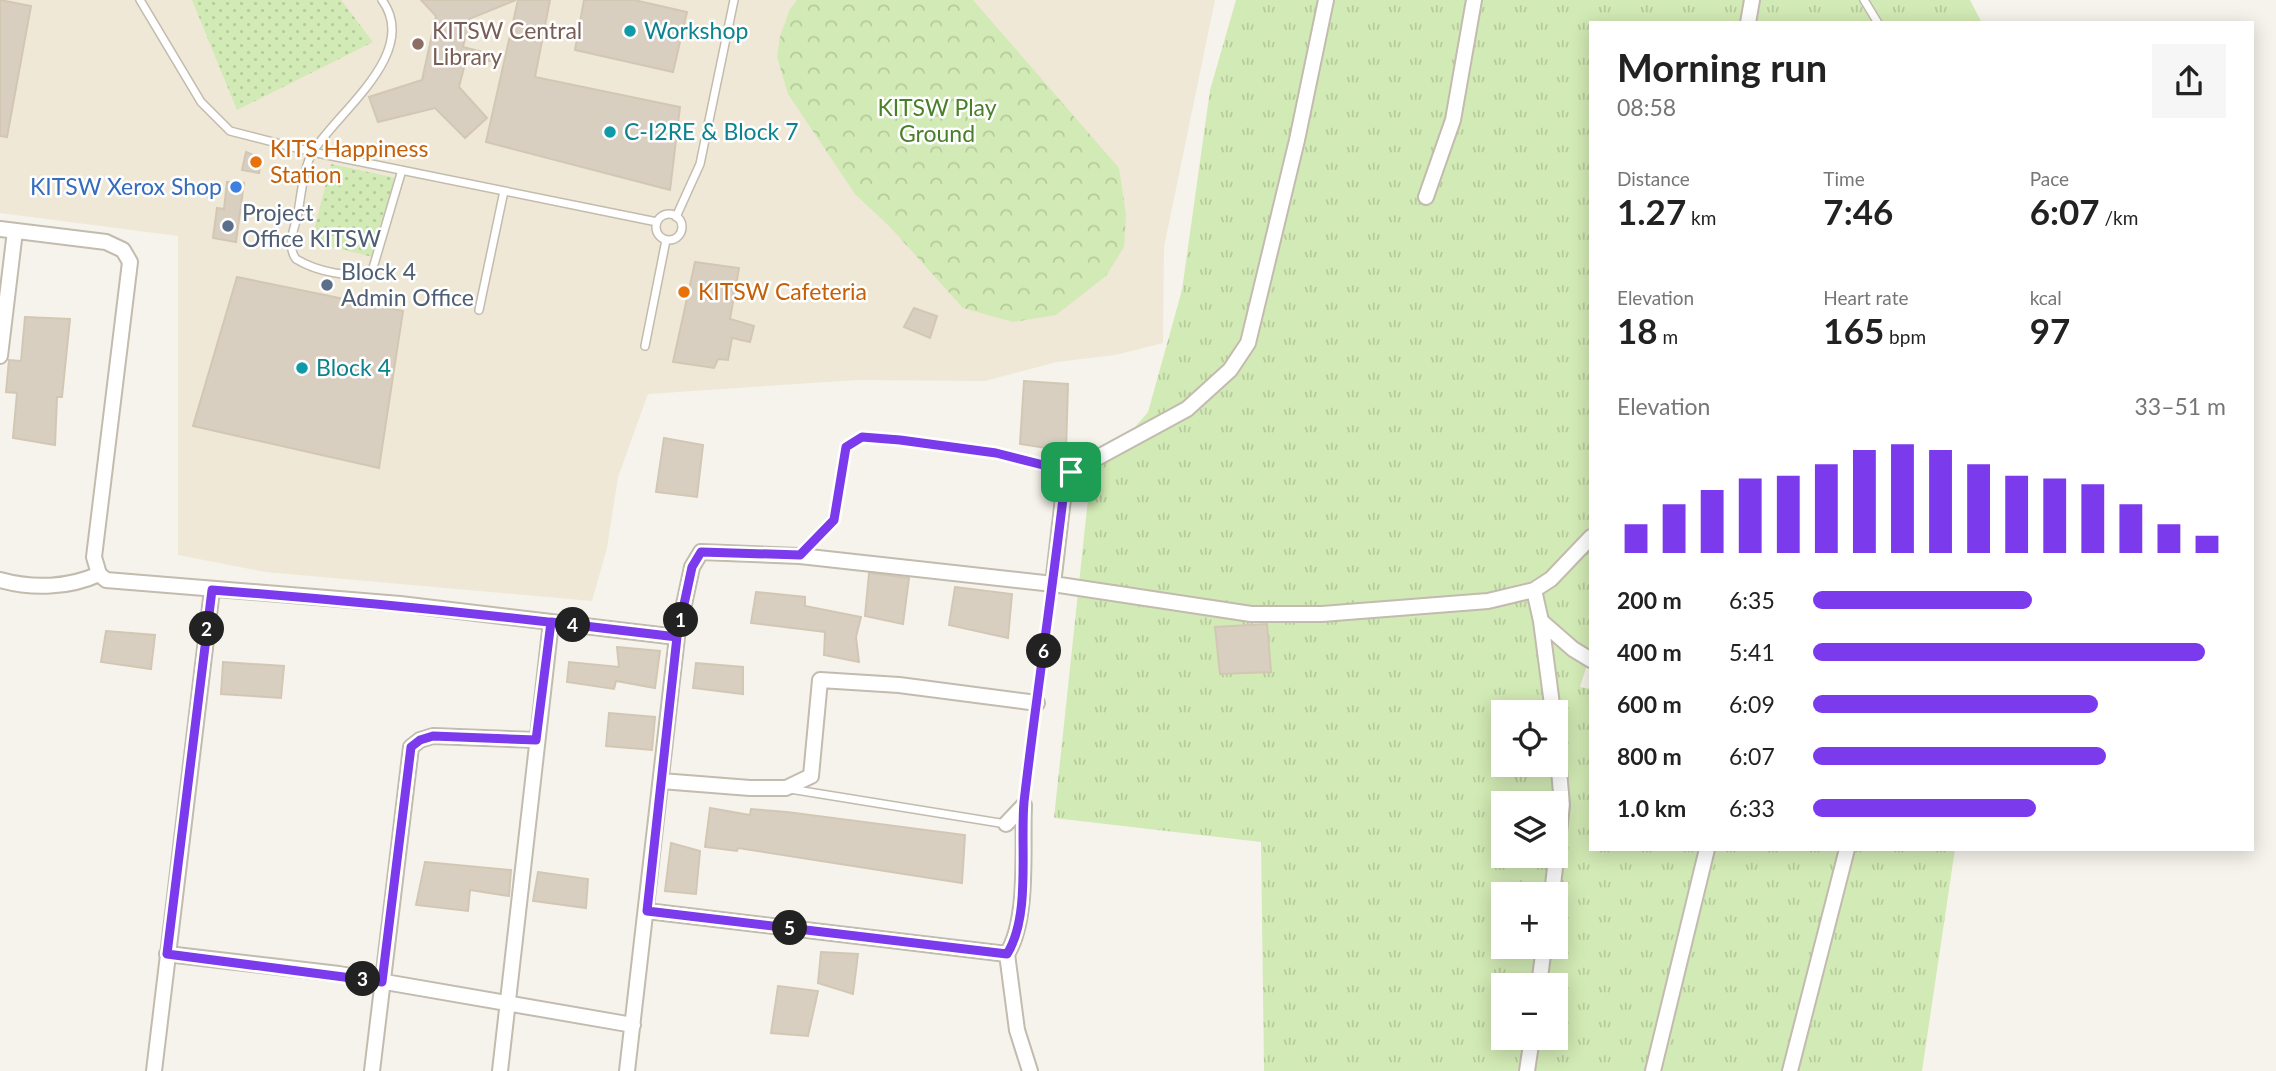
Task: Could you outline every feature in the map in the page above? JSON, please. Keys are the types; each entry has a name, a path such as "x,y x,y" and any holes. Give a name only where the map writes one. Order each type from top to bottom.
{"street":[{"path":"1053,584 1064,490 1071,472 1187,409 1230,370 1248,343 1291,165 1326,0"},
{"path":"1426,197 1453,120 1474,0"},
{"path":"1748,21 1752,0"},
{"path":"0,356 7,230 115,245 127,255 130,262 94,557 99,574 106,580 116,583 400,604 677,637"},
{"path":"627,1071 677,637 692,567 701,552 800,555 1053,584 1251,614 1322,614 1489,601 1534,590 1551,579 1589,539"},
{"path":"0,580 35,586 66,585 99,574"},
{"path":"154,1071 212,590"},
{"path":"1534,590 1551,700"},
{"path":"1541,621 1573,649 1589,659"},
{"path":"500,1071 551,622"},
{"path":"661,781 786,788 811,776 820,680 899,685 1037,703"},
{"path":"372,1071 411,747 420,740 433,736 536,740"},
{"path":"1553,882 1562,805 1560,777"},
{"path":"1006,824 1024,805"},
{"path":"1024,805 1019,919 1014,942 1007,954 1017,1030 1030,1071"},
{"path":"1653,1071 1707,851"},
{"path":"1790,1071 1846,851"},
{"path":"647,911 1007,954"},
{"path":"167,954 382,982 507,1006 633,1025"},
{"path":"1527,1071 1530,1050"}],"lane":[{"path":"140,0 201,102 217,121 230,131 312,152 657,222"},
{"path":"382,0 394,23 389,53 312,152 292,237 292,254 304,263 349,274 366,273 377,262 402,170"},
{"path":"677,217 700,164 734,0"},
{"path":"1864,0 1877,21"},
{"path":"479,310 504,191"},
{"path":"665,215 677,217 681,224 681,233 675,239 666,240 657,233 657,222 665,215"},
{"path":"645,346 666,240"},
{"path":"800,555 834,520 846,447 862,437 951,446 1071,472"},
{"path":"1024,805 1053,584"},
{"path":"786,788 1006,824"}],"shaded area":[{"path":"0,0 1215,0 1164,247 1163,343 1115,355 1057,362 985,381 857,380 648,394 618,477 607,548 592,601 265,572 178,555 178,236 0,213"}],"green space":[{"path":"192,0 341,0 373,42 237,110"},
{"name":"KITSW Play Ground","path":"797,0 973,0 1119,168 1126,215 1124,247 1106,276 1056,315 1013,322 963,308 890,227 855,194 788,94 777,57 780,36 790,9"},
{"path":"1236,0 1970,0 1981,21 1589,21 1589,658 1580,687 1589,689 1589,851 1955,851 1922,1071 1264,1071 1261,842 1054,818 1090,480 1148,412 1182,290 1210,90"},
{"path":"331,164 396,178 373,257 311,242"}],"building":[{"path":"0,0 31,6 7,137 0,136"},
{"path":"421,0 516,0 469,19 463,47 495,55 494,61 466,60 459,87 487,118 465,138 435,108 378,122 369,97 422,80 436,16"},
{"name":"C-I2RE & Block 7","path":"518,0 550,0 535,77 680,107 670,190 486,142"},
{"name":"Workshop","path":"584,0 634,0 687,12 673,72 575,50"},
{"path":"246,152 261,158 259,173 242,170"},
{"path":"227,182 244,183 236,242 213,238 217,208 224,209"},
{"path":"695,262 739,268 730,319 754,326 750,342 732,338 728,360 718,359 714,368 673,362"},
{"name":"Block 4","path":"237,277 403,311 379,468 193,426"},
{"path":"914,308 937,316 930,338 904,327"},
{"path":"25,317 70,319 62,397 57,397 55,445 13,438 17,393 6,392 9,360 21,361"},
{"path":"1024,381 1068,384 1066,451 1020,444"},
{"path":"664,438 703,445 697,497 656,492"},
{"path":"869,573 909,578 903,624 865,616"},
{"path":"955,587 1012,594 1008,638 949,625"},
{"path":"756,592 805,597 805,606 861,617 856,637 859,662 824,655 825,632 751,623"},
{"path":"1267,624 1271,672 1220,674 1215,627"},
{"path":"106,631 155,635 151,669 101,662"},
{"path":"617,647 660,651 655,688 616,681 614,689 567,682 569,662 619,667"},
{"path":"223,662 284,666 281,698 221,694"},
{"path":"696,663 743,667 743,694 693,688"},
{"path":"609,713 655,717 652,750 606,746"},
{"path":"710,808 750,815 751,809 787,812 965,835 962,883 738,848 737,851 705,847"},
{"path":"671,843 700,851 696,894 665,891"},
{"path":"425,862 511,870 509,896 470,890 468,911 416,905"},
{"path":"538,872 588,879 586,908 533,901"},
{"path":"821,952 858,954 853,994 818,983"},
{"path":"778,986 818,991 808,1036 771,1033"}],"place":[{"name":"Workshop","path":"630,31"},
{"name":"KITSW Central Library","path":"418,44"},
{"name":"C-I2RE & Block 7","path":"610,132"},
{"name":"KITS Happiness Station","path":"256,162"},
{"name":"KITSW Xerox Shop","path":"236,187"},
{"name":"Project Office KITSW","path":"228,226"},
{"name":"Block 4 Admin Office","path":"327,285"},
{"name":"KITSW Cafeteria","path":"684,292"},
{"name":"Block 4","path":"302,368"}],"route":[{"path":"1071,472 996,453 862,437 846,447 834,520 800,555 701,552 692,567 677,637 551,622 400,604 212,590 167,954 339,974 382,982 407,758 411,747 420,740 433,736 536,740 551,622 614,629 677,637 647,911 1007,954 1014,942 1019,919 1024,805 1064,490 1071,472"}]}
